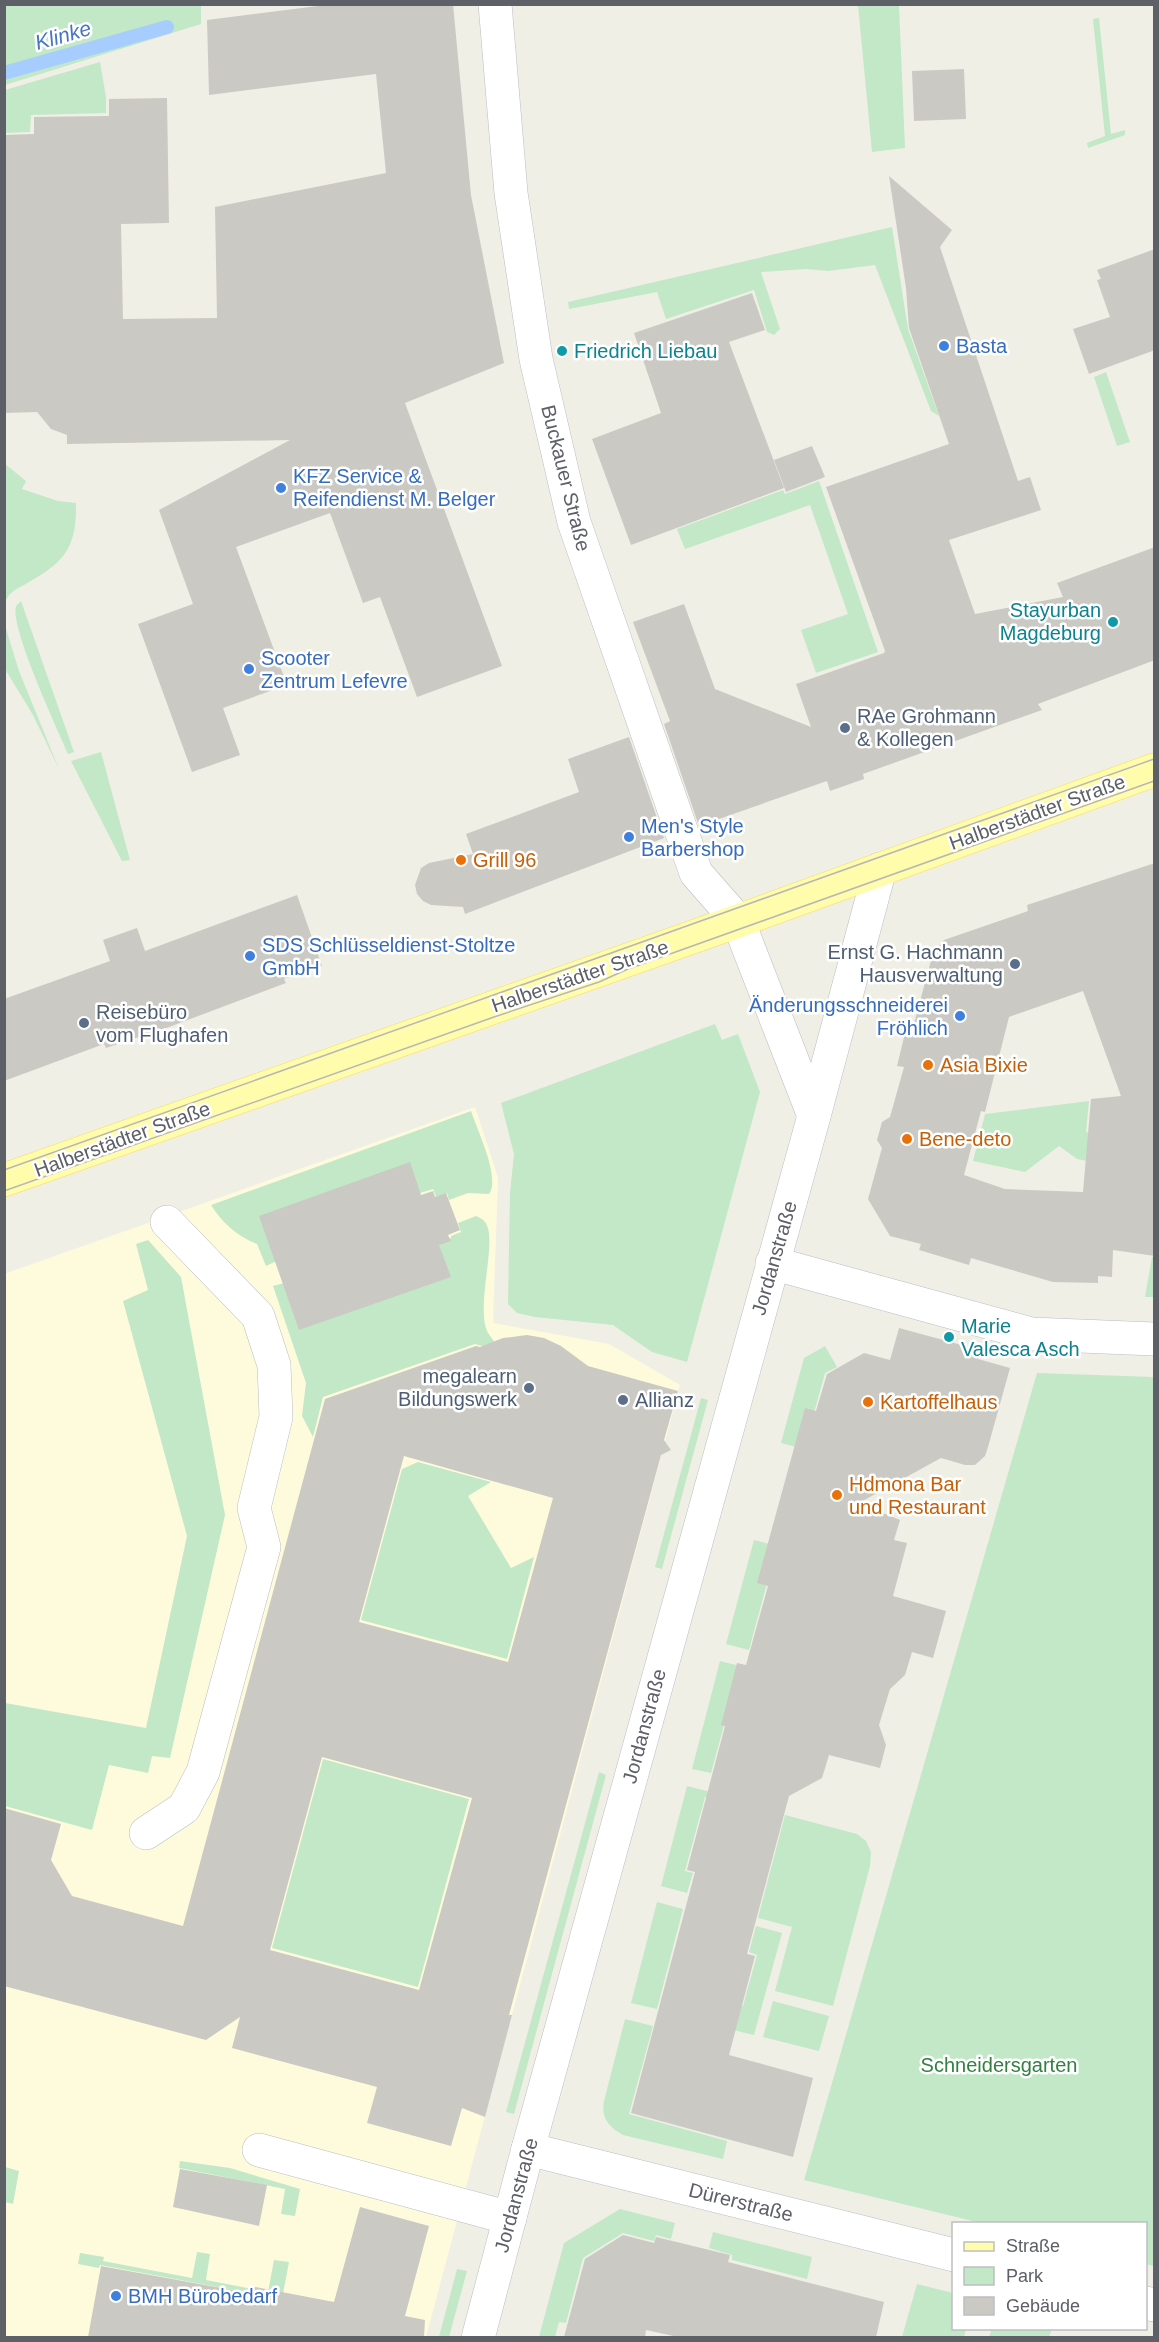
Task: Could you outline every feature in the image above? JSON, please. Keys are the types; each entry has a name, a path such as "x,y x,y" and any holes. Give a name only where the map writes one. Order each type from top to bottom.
{"main road":[{"name":"Halberstädter Straße","path":"4,1180 738,921 1155,770"}],"street":[{"name":"Buckauer Straße","path":"495,4 511,193 533,337 574,522 696,873 738,921"},
{"name":"Jordanstraße","path":"478,2337 880,869"},
{"path":"738,921 814,1116"},
{"path":"146,1833 184,1808 203,1772 264,1547 254,1508 276,1417 274,1365 258,1316 167,1222"},
{"path":"772,1263 1031,1334 1155,1339"},
{"name":"Dürerstraße","path":"528,2149 952,2255"},
{"path":"258,2150 510,2218"}],"shaded area":[{"path":"475,1107 498,1178 493,1323 609,1344 680,1385 426,2337 5,2337 4,1274"}],"green space":[{"path":"5,4 201,5 201,24 5,85"},
{"path":"858,5 899,5 905,148 872,152"},
{"path":"1099,18 1111,134 1125,130 1125,135 1088,148 1087,143 1105,136 1093,19"},
{"path":"100,62 106,97 106,113 31,115 30,132 5,133 5,90"},
{"path":"892,227 908,329 939,416 931,411 875,265 828,271 806,269 761,272 780,329 774,335 767,332 754,290 666,319 657,292 569,309 568,302"},
{"path":"1106,372 1130,442 1117,446 1094,377"},
{"path":"5,464 26,481 22,489 58,501 76,503 76,519 70,544 58,562 12,592 5,603"},
{"path":"819,481 878,652 816,673 801,630 848,614 810,505 685,549 677,529 783,490 785,494"},
{"path":"21,601 74,752 68,754 20,635 16,606"},
{"path":"4,622 19,671 59,769 33,715 5,669"},
{"path":"101,752 130,860 122,861 71,761"},
{"path":"715,1024 722,1040 738,1034 760,1092 687,1362 652,1352 613,1325 517,1313 508,1304 510,1193 514,1154 501,1103"},
{"path":"1089,1101 1086,1132 1096,1133 1093,1162 1077,1159 1059,1146 1025,1172 973,1161 985,1114"},
{"path":"471,1111 490,1166 492,1187 489,1194 468,1193 449,1200 447,1193 436,1197 433,1189 417,1194 266,1266 257,1244 231,1229 211,1205"},
{"path":"476,1216 484,1221 488,1229 489,1241 484,1321 488,1333 503,1352 475,1344 323,1397 313,1437 302,1416 306,1383 273,1286 451,1238 461,1232 458,1223"},
{"path":"148,1240 181,1277 225,1515 170,1758 152,1756 148,1773 109,1765 92,1830 5,1806 5,1703 146,1728 187,1536 123,1301 148,1290 136,1244"},
{"path":"1152,1257 1154,1257 1154,1297 1145,1297"},
{"path":"825,1346 837,1367 825,1373 804,1449 781,1443 804,1358"},
{"name":"Schneidersgarten","path":"1037,1373 1154,1377 1154,2266 1147,2264 1147,2222 977,2222 804,2180"},
{"path":"701,1398 708,1400 662,1569 655,1567"},
{"path":"418,1462 491,1482 468,1496 511,1568 534,1557 507,1659 361,1620 402,1469"},
{"path":"754,1540 777,1546 749,1650 726,1644"},
{"path":"720,1661 740,1666 711,1773 692,1769"},
{"path":"323,1759 469,1799 418,1987 272,1948"},
{"path":"599,1772 606,1775 514,2114 506,2112"},
{"path":"687,1786 715,1793 713,1798 705,1797 685,1871 693,1873 687,1893 661,1886"},
{"path":"785,1815 857,1834 866,1841 871,1852 870,1866 833,2006 775,1991 792,1927 758,1918"},
{"path":"657,1902 683,1909 657,2009 631,2003"},
{"path":"756,1926 782,1933 754,2035 729,2029 735,2005 743,2006 757,1955 749,1952"},
{"path":"773,2001 829,2016 819,2051 763,2037"},
{"path":"625,2019 653,2026 629,2114 727,2141 723,2159 623,2135 607,2121 604,2101"},
{"path":"180,2161 230,2168 300,2189 295,2216 281,2214 285,2189 179,2168"},
{"path":"5,2167 19,2171 13,2204 5,2202"},
{"path":"620,2209 675,2223 671,2239 656,2235 654,2241 623,2233 583,2258 566,2323 559,2322 555,2337 539,2337 564,2243"},
{"path":"713,2232 812,2257 807,2279 732,2260 732,2255 709,2248"},
{"path":"197,2252 210,2254 206,2280 268,2292 274,2260 289,2262 282,2299 100,2265 99,2268 78,2264 80,2253 104,2257 103,2261 192,2278"},
{"path":"457,2269 467,2271 449,2337 439,2337"},
{"path":"917,2284 952,2293 952,2330 966,2330 964,2337 902,2337"},
{"path":"991,2330 1052,2330 1049,2337 989,2337"}],"building":[{"path":"334,4 453,4 471,195 504,363 405,403 502,666 417,697 380,597 363,603 330,513 236,547 287,685 223,708 240,755 192,772 138,624 193,604 159,510 290,440 67,444 67,435 51,429 37,412 4,413 4,135 34,134 34,117 109,116 109,99 167,98 169,223 121,224 123,319 217,318 215,207 386,173 376,74 209,95 207,20"},
{"path":"964,69 966,119 914,121 912,71"},
{"path":"889,176 952,230 940,247 1018,481 1030,477 1041,510 949,540 975,614 1063,597 1057,583 1155,547 1155,660 1038,704 1042,710 863,774 864,779 830,791 827,781 699,826 664,724 670,721 633,622 684,604 715,689 811,727 796,684 885,651 826,487 949,444 909,328 906,288"},
{"path":"1155,249 1155,350 1089,374 1073,329 1110,317 1097,280 1101,279 1097,270"},
{"path":"752,293 765,330 729,342 784,488 631,545 592,439 661,413 634,333"},
{"path":"812,446 825,477 786,492 774,460"},
{"path":"629,737 664,838 465,914 463,907 431,905 417,894 415,885 421,868 429,863 473,854 466,834 579,792 568,759"},
{"path":"1155,863 1155,1256 1113,1250 1112,1277 1098,1276 1098,1283 1053,1282 971,1258 969,1265 919,1250 921,1244 890,1236 868,1199 882,1148 877,1140 882,1122 890,1117 904,1067 897,1066 906,1029 912,1031 933,953 944,940 1028,911 1027,905","holes":["1083,991 1121,1096 1091,1099 1083,1192 1005,1189 964,1175 981,1111 985,1112 1009,1017"]},
{"path":"297,895 322,966 284,979 286,983 169,1027 106,1048 104,1044 4,1081 4,999 110,961 103,940 137,928 145,951"},
{"path":"410,1162 421,1195 433,1191 435,1197 446,1193 460,1230 448,1235 451,1241 439,1245 451,1277 299,1330 259,1216"},
{"path":"899,1328 980,1350 978,1359 1010,1368 985,1456 975,1465 965,1465 941,1458 859,1503 900,1520 894,1540 907,1543 893,1596 946,1611 933,1658 912,1652 905,1675 890,1689 879,1725 886,1745 880,1768 829,1755 822,1778 789,1796 747,1954 755,1956 729,2055 813,2078 793,2157 631,2113 695,1872 687,1870 725,1726 721,1725 737,1663 746,1665 768,1586 757,1583 805,1408 816,1411 827,1374 864,1353 890,1360"},
{"path":"527,1335 544,1338 561,1346 588,1366 678,1391 664,1440 671,1450 661,1455 509,2015 512,2015 485,2117 462,2108 451,2146 367,2123 377,2087 232,2048 240,2017 206,2040 4,1986 4,1808 61,1824 51,1860 72,1896 183,1926 325,1399 503,1338","holes":["404,1456 553,1498 508,1662 359,1622","322,1757 472,1798 419,1990 270,1950"]},
{"path":"180,2169 267,2185 259,2226 173,2207"},
{"path":"360,2207 429,2226 405,2316 425,2320 424,2337 88,2337 101,2266 249,2293 250,2286 334,2302"},
{"path":"623,2235 654,2243 656,2237 730,2255 728,2262 884,2302 876,2337 678,2337 646,2330 645,2337 564,2337 585,2259"}],"waterway":[{"name":"Klinke","path":"4,73 167,27"}],"tram line":[{"path":"4,1170 1154,759"},
{"path":"4,1191 599,982 628,969 1154,781"}],"place":[{"name":"Basta","path":"944,346"},
{"name":"Friedrich Liebau","path":"562,351"},
{"name":"KFZ Service & Reifendienst M. Belger","path":"281,488"},
{"name":"Stayurban Magdeburg","path":"1113,622"},
{"name":"Scooter Zentrum Lefevre","path":"249,669"},
{"name":"RAe Grohmann & Kollegen","path":"845,728"},
{"name":"Men's Style Barbershop","path":"629,837"},
{"name":"Grill 96","path":"461,860"},
{"name":"SDS Schlüsseldienst-Stoltze GmbH","path":"250,956"},
{"name":"Ernst G. Hachmann Hausverwaltung","path":"1015,964"},
{"name":"Änderungsschneiderei Fröhlich","path":"960,1016"},
{"name":"Reisebüro vom Flughafen","path":"84,1023"},
{"name":"Asia Bixie","path":"928,1065"},
{"name":"Bene-deto","path":"907,1139"},
{"name":"Marie Valesca Asch","path":"949,1337"},
{"name":"megalearn Bildungswerk","path":"529,1388"},
{"name":"Allianz","path":"623,1400"},
{"name":"Kartoffelhaus","path":"868,1402"},
{"name":"Hdmona Bar und Restaurant","path":"837,1495"},
{"name":"BMH Bürobedarf","path":"116,2296"}]}
